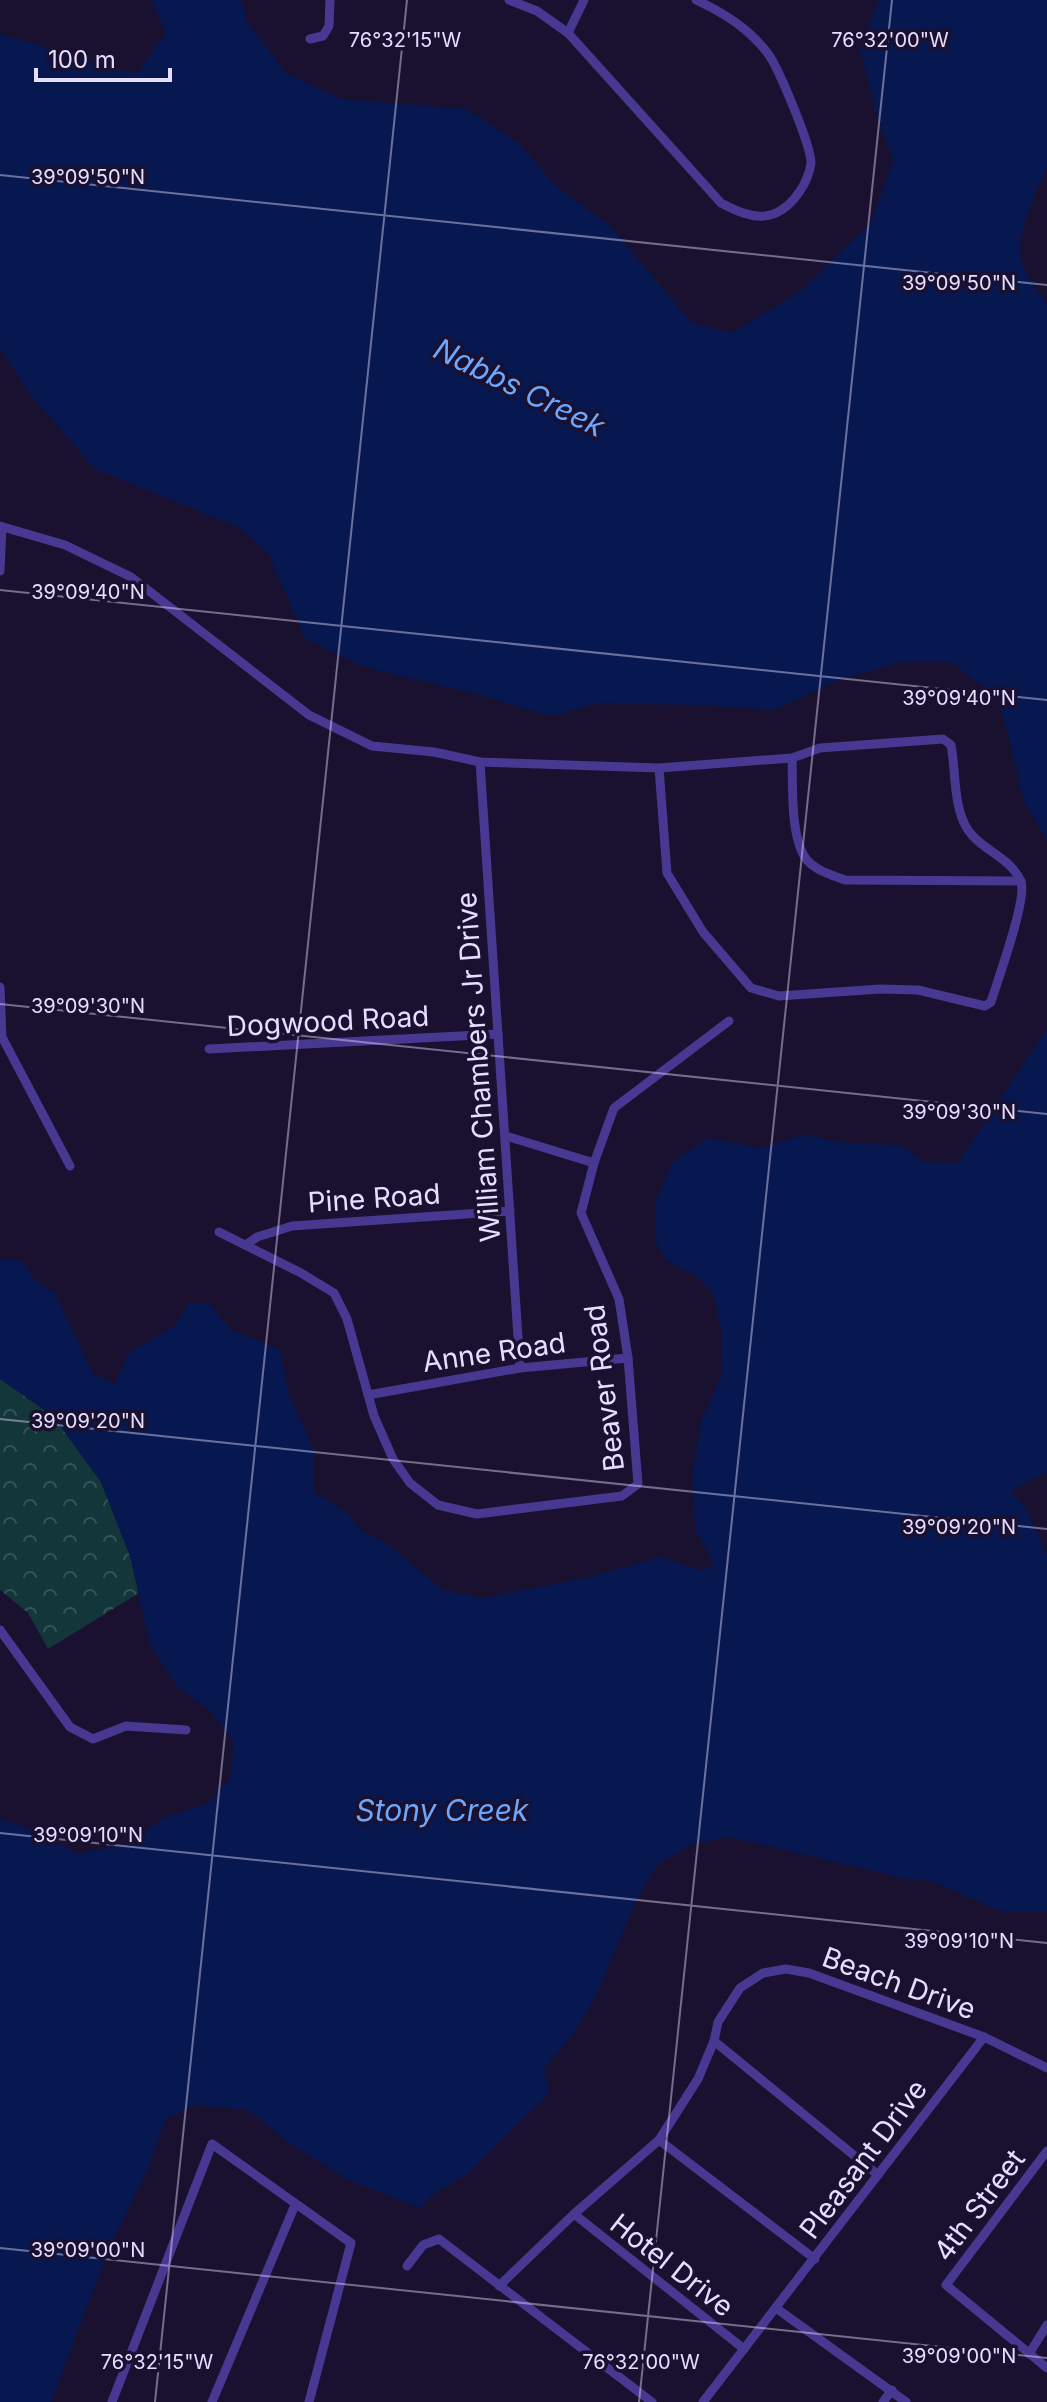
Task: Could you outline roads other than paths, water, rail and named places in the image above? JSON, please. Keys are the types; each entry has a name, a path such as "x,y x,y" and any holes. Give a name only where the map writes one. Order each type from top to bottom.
{"street":[{"path":"310,39 323,36 329,26 330,0"},
{"path":"509,0 537,11 568,33 721,203 742,215 758,217 775,214 793,201 805,184 811,163 806,144 770,56 751,34 725,14 696,0"},
{"path":"568,33 584,0"},
{"path":"0,571 1,526 65,545 131,577 309,715 372,746 434,752 480,762 659,768 792,758 820,748 943,739 951,745 960,809 966,828 980,846 1002,859 1021,881 1022,905 991,1002 985,1006 918,990 880,989 779,996 751,988 703,932 667,873 659,768"},
{"path":"792,758 797,832 806,858 821,872 845,880 1021,881"},
{"name":"William Chambers Jr Drive","path":"480,762 520,1368"},
{"path":"0,987 2,1037 70,1166"},
{"name":"Beaver Road","path":"368,1395 393,1459 410,1483 438,1505 454,1511 477,1514 622,1496 638,1484 628,1358 619,1299 581,1213 594,1163 614,1108 729,1021"},
{"name":"Dogwood Road","path":"209,1049 498,1034"},
{"path":"506,1136 594,1163"},
{"name":"Pine Road","path":"246,1245 257,1237 292,1226 510,1211"},
{"path":"219,1232 334,1293 347,1319 368,1395"},
{"name":"Anne Road","path":"368,1395 520,1368 628,1358"},
{"path":"0,1630 70,1727 93,1739 126,1726 186,1730"},
{"name":"Beach Drive","path":"499,2286 574,2214 659,2140 698,2079 714,2041 718,2022 740,1988 763,1973 786,1969 809,1973 984,2037 1047,2068"},
{"name":"Pleasant Drive","path":"703,2402 984,2037"},
{"path":"714,2041 878,2175"},
{"path":"659,2140 815,2259"},
{"path":"112,2402 212,2144 351,2243 309,2402"},
{"name":"4th Street","path":"1029,2354 946,2285 1047,2151"},
{"path":"212,2402 295,2205"},
{"name":"Hotel Drive","path":"574,2214 744,2349"},
{"path":"407,2266 423,2245 439,2239 652,2402"},
{"path":"776,2308 906,2402"},
{"path":"1047,2325 1029,2354 1047,2368"},
{"path":"883,2402 892,2390"}],"water":[{"name":"Nabbs Creek","path":"151,0 242,0 247,22 286,73 341,99 466,109 519,143 557,187 609,225 692,323 732,333 799,292 871,223 893,161 860,49 879,0 1047,0 1047,169 1028,214 1020,251 1025,271 1047,304 1047,840 1024,802 996,696 951,662 904,661 838,680 775,710 600,703 551,716 364,667 305,638 268,553 238,527 95,469 31,396 0,348 0,34 137,74 166,33"},
{"name":"Stony Creek","path":"1047,1029 1047,1472 1011,1491 1025,1506 1047,1554 1047,1912 999,1911 934,1882 903,1878 730,1837 692,1844 657,1865 636,1901 596,1996 572,2036 544,2068 549,2094 466,2175 433,2194 420,2208 348,2180 285,2140 249,2110 194,2105 165,2120 149,2166 109,2249 51,2402 0,2402 0,1818 32,1830 78,1854 124,1845 165,1817 209,1803 230,1779 234,1742 210,1711 177,1686 150,1645 130,1556 101,1482 53,1416 0,1379 0,1259 22,1261 35,1280 55,1293 93,1374 115,1384 127,1354 173,1327 189,1304 209,1304 232,1330 280,1350 289,1395 314,1450 314,1492 347,1513 362,1531 386,1543 443,1590 483,1598 589,1577 661,1557 702,1571 714,1565 696,1531 692,1479 702,1418 721,1377 722,1336 714,1294 695,1275 666,1260 655,1241 656,1202 672,1163 708,1138 760,1148 803,1135 853,1144 902,1145 924,1162 958,1163"}]}
